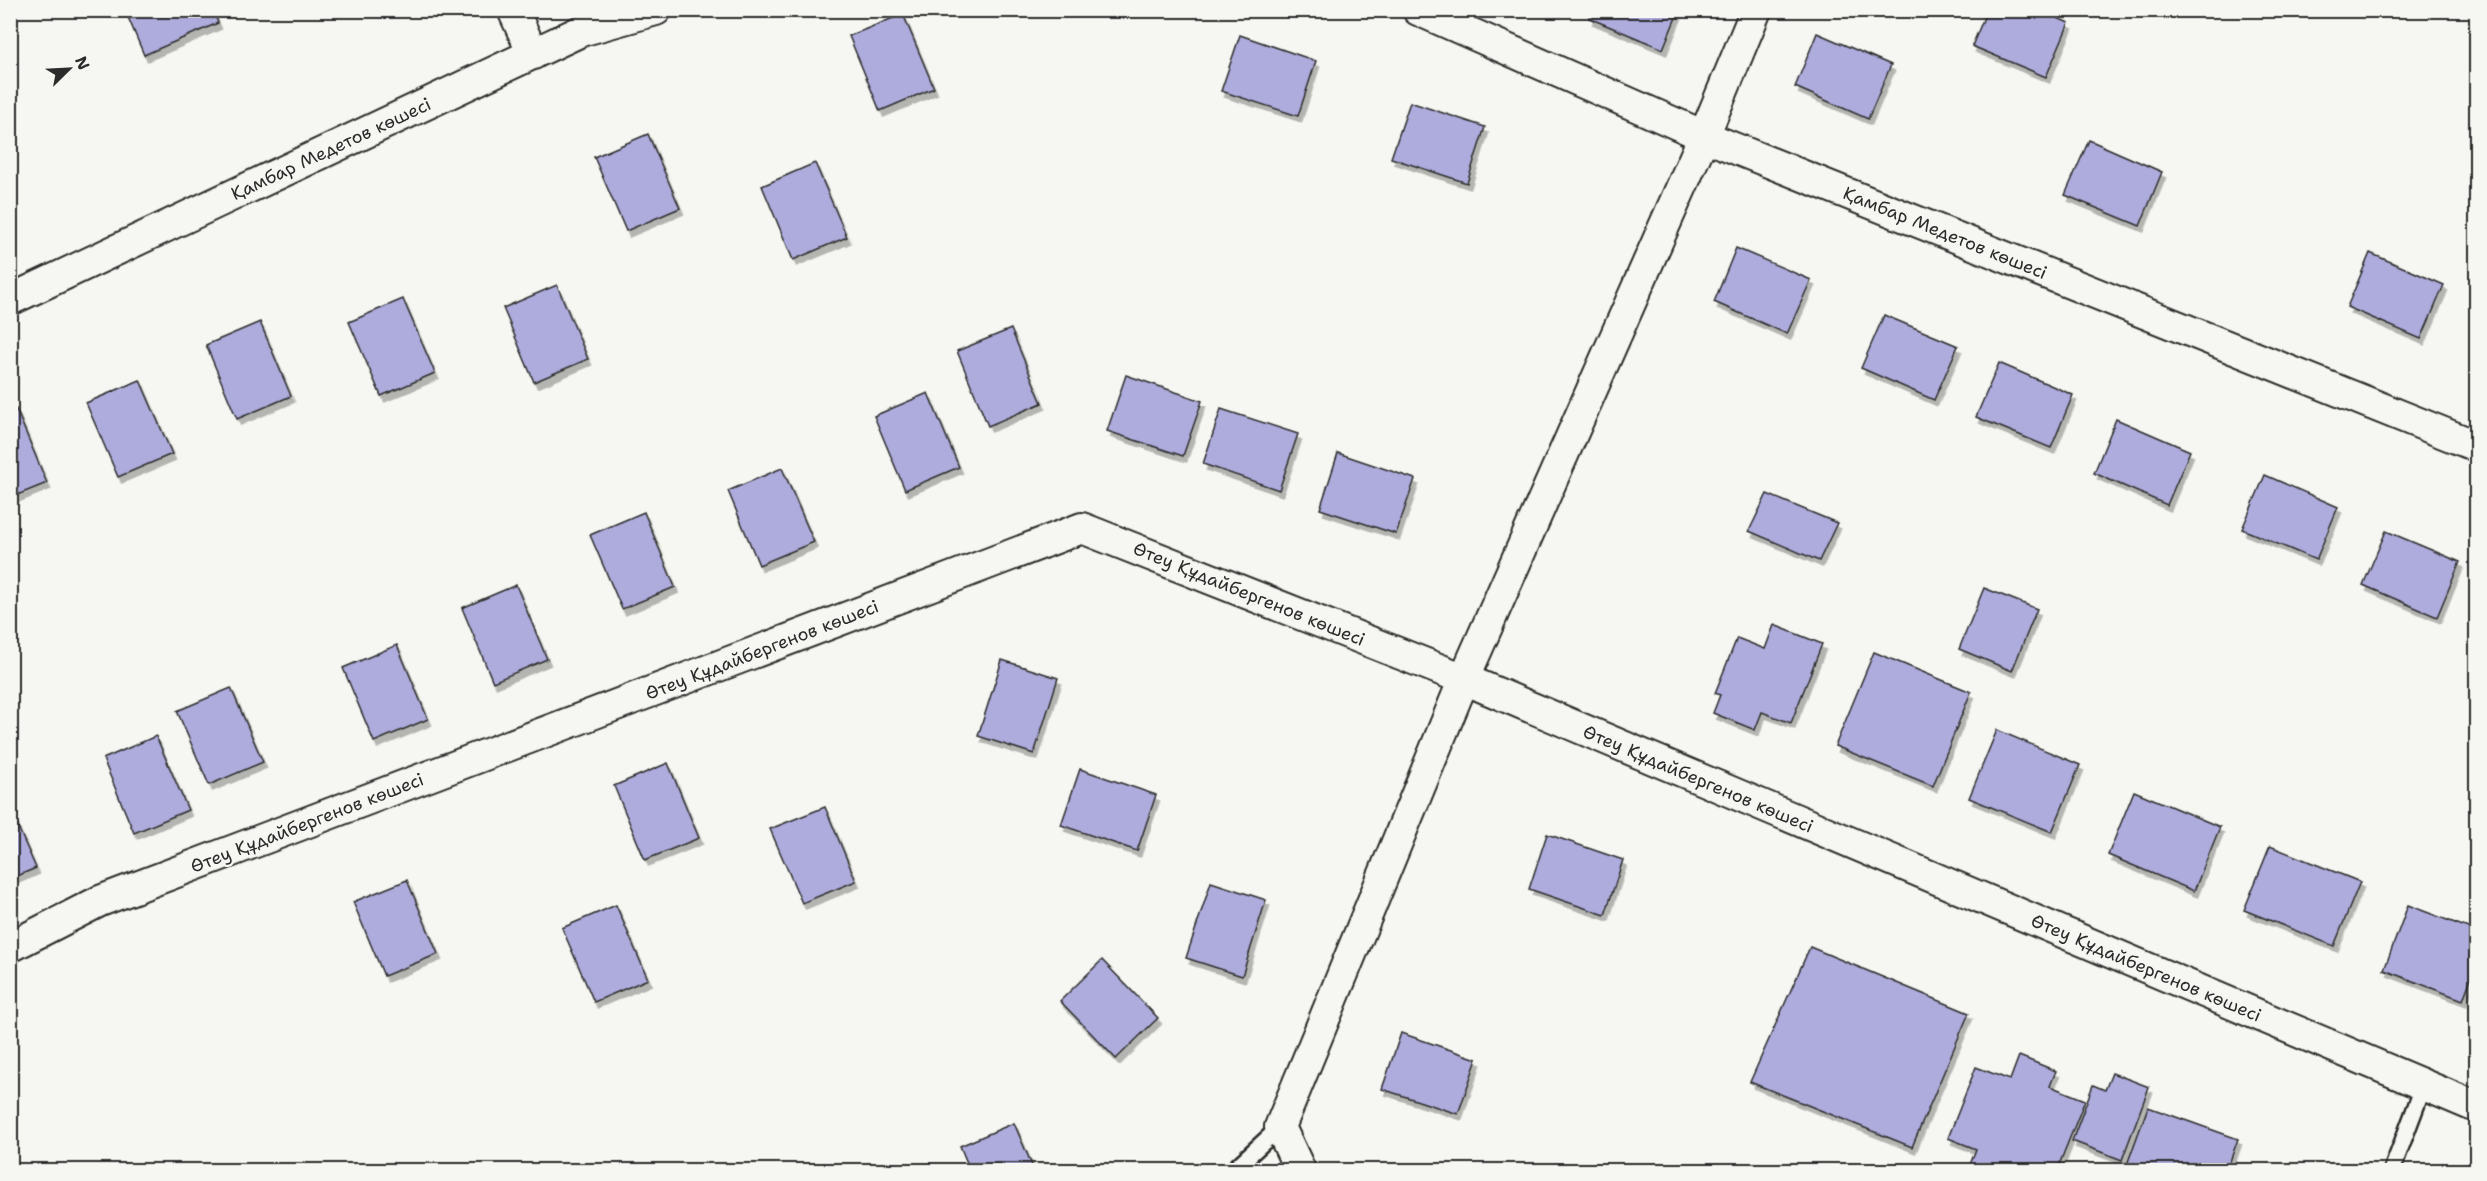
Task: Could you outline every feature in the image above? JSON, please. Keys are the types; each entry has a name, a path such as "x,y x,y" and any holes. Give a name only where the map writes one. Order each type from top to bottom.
{"street":[{"path":"513,10 533,54"},
{"name":"Қамбар Медетов көшесі","path":"10,300 581,31 656,10"},
{"name":"Қамбар Медетов көшесі","path":"1418,10 1704,136 2476,446"},
{"path":"1300,1170 1280,1127 1464,679 1704,136 1756,10"},
{"name":"Өтеу Құдайбергенов көшесі","path":"10,947 100,901 1083,528 1464,679 2476,1107"}],"lane":[{"path":"2392,1170 2424,1085"},
{"path":"1233,1170 1280,1127"}],"building":[{"path":"125,10 213,10 218,23 144,55"},
{"path":"1592,10 1679,10 1663,49 1589,18"},
{"path":"1987,10 2039,10 2069,23 2046,77 1972,46"},
{"path":"903,14 934,88 880,111 849,36"},
{"path":"1817,33 1891,65 1868,119 1795,87"},
{"path":"1240,35 1316,61 1298,116 1221,91"},
{"path":"1410,102 1485,127 1467,183 1391,158"},
{"path":"648,134 680,208 626,231 594,157"},
{"path":"2089,140 2162,172 2140,226 2065,195"},
{"path":"815,163 847,237 793,260 762,186"},
{"path":"1736,248 1811,280 1787,334 1714,302"},
{"path":"2370,253 2444,285 2421,339 2347,307"},
{"path":"557,285 588,359 534,382 503,308"},
{"path":"403,299 435,373 381,396 349,322"},
{"path":"1884,315 1958,346 1934,400 1861,368"},
{"path":"260,322 291,396 237,419 206,345"},
{"path":"1011,329 1042,403 988,426 957,351"},
{"path":"1999,363 2073,395 2051,448 1976,417"},
{"path":"1126,375 1202,401 1183,456 1107,431"},
{"path":"140,380 172,454 118,477 86,403"},
{"path":"928,393 959,467 905,490 874,416"},
{"path":"16,409 47,483 10,498 10,411"},
{"path":"1221,409 1298,434 1279,490 1203,464"},
{"path":"2116,419 2190,451 2167,505 2094,473"},
{"path":"1338,453 1415,479 1396,534 1320,509"},
{"path":"782,468 814,542 759,565 728,491"},
{"path":"2265,475 2338,507 2316,560 2242,529"},
{"path":"1767,494 1837,523 1819,561 1749,531"},
{"path":"644,512 675,587 622,609 590,535"},
{"path":"2386,531 2460,562 2437,617 2363,585"},
{"path":"516,585 547,659 493,682 462,608"},
{"path":"1984,588 2037,609 2012,671 1959,649"},
{"path":"1774,625 1822,644 1791,723 1762,712 1755,730 1713,713 1720,695 1715,693 1737,638 1765,649"},
{"path":"397,645 428,719 374,742 343,668"},
{"path":"1874,652 1971,692 1933,786 1835,746"},
{"path":"1002,660 1058,678 1034,754 978,736"},
{"path":"231,688 263,762 209,785 177,711"},
{"path":"1997,730 2080,765 2052,832 1969,798"},
{"path":"156,736 188,810 134,833 103,759"},
{"path":"668,763 699,838 645,860 614,786"},
{"path":"1080,769 1156,795 1137,851 1061,825"},
{"path":"2134,791 2220,827 2194,891 2108,855"},
{"path":"825,807 856,881 802,903 770,829"},
{"path":"10,809 36,868 10,879"},
{"path":"1547,834 1623,860 1605,915 1529,889"},
{"path":"2270,846 2360,882 2334,946 2244,910"},
{"path":"407,880 438,954 384,976 353,902"},
{"path":"1211,882 1266,900 1242,976 1186,958"},
{"path":"616,905 648,979 594,1002 562,928"},
{"path":"2408,905 2476,931 2476,964 2463,1000 2384,970"},
{"path":"1810,947 1969,1013 1912,1147 1750,1082"},
{"path":"1102,960 1158,1018 1116,1059 1060,1001"},
{"path":"1401,1033 1477,1059 1458,1114 1382,1089"},
{"path":"2019,1056 2056,1071 2050,1086 2085,1100 2057,1170 1968,1170 1976,1149 1948,1138 1976,1067 2010,1080"},
{"path":"2112,1073 2149,1087 2122,1160 2072,1141 2093,1085 2105,1090"},
{"path":"2148,1107 2238,1139 2227,1170 2125,1170"},
{"path":"1014,1123 1034,1170 970,1170 960,1146"}]}
